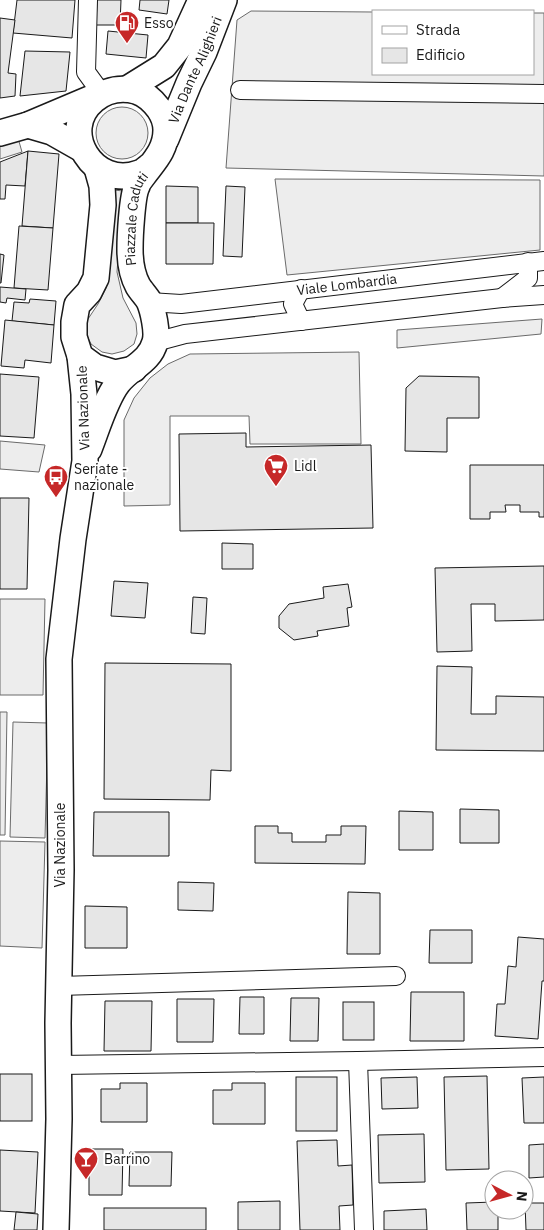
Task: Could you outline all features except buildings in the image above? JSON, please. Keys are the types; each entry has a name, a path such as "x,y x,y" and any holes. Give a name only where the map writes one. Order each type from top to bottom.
{"main road":[{"name":"Via Dante Alighieri","path":"127,89 164,66 180,46 201,0"},
{"name":"Via Dante Alighieri","path":"166,139 204,52 224,0"},
{"path":"0,133 28,125 102,94 114,90 127,89 140,92 152,100 161,111 166,125 166,139"},
{"path":"102,94 84,112 80,124 79,136 82,149 88,160 98,168 102,186 103,206 96,278 88,292 77,305 74,338 80,356 95,368 115,373 134,369 146,358 156,342"},
{"path":"28,125 52,132 82,149"},
{"name":"Piazzale Caduti","path":"156,342 155,323 149,302 138,286 130,263 130,246 137,185 161,153 166,139"},
{"name":"Piazzale Caduti","path":"98,168 111,174 125,176 139,173 152,165"},
{"name":"Via Nazionale","path":"56,1230 61,870 59,659 73,539 85,461 84,394 80,356"},
{"name":"Via Nazionale","path":"85,461 108,401 118,382 134,369"}],"street":[{"path":"88,0 86,72 102,94"},
{"path":"240,90 544,94"},
{"path":"502,298 528,278 536,261"},
{"name":"Viale Lombardia","path":"149,302 180,304 536,261"},
{"path":"301,289 293,304 301,321"},
{"path":"156,342 185,334 502,298 544,295"},
{"path":"59,986 396,976"},
{"path":"59,1065 544,1057"},
{"path":"358,1061 364,1230"}],"shaded area":[{"path":"251,11 372,12 372,75 534,75 534,13 544,13 544,176 226,168 237,20"},
{"path":"122,107 136,111 144,119 148,133 144,147 136,155 122,159 108,155 100,147 96,133 100,119 108,111"},
{"path":"18,138 22,152 0,159 0,143"},
{"path":"275,179 540,180 540,250 287,275"},
{"path":"114,190 123,191 117,272 123,298 136,323 137,334 134,344 124,351 112,354 102,352 91,344 85,332 86,322 106,288"},
{"path":"542,319 541,334 397,348 397,330"},
{"path":"359,352 361,444 250,444 249,416 170,416 170,505 124,506 124,420 134,398 150,378 168,364 190,354"},
{"path":"0,441 45,445 39,472 0,469"},
{"path":"0,599 45,599 43,695 0,695"},
{"path":"0,712 7,712 5,835 0,835"},
{"path":"13,722 48,723 45,838 10,837"},
{"path":"0,841 45,842 42,948 0,946"}],"place":[{"name":"Esso","path":"127,44"},
{"name":"Lidl","path":"276,487"},
{"name":"Seriate - nazionale","path":"56,498"},
{"name":"Barrino","path":"86,1180"}]}
